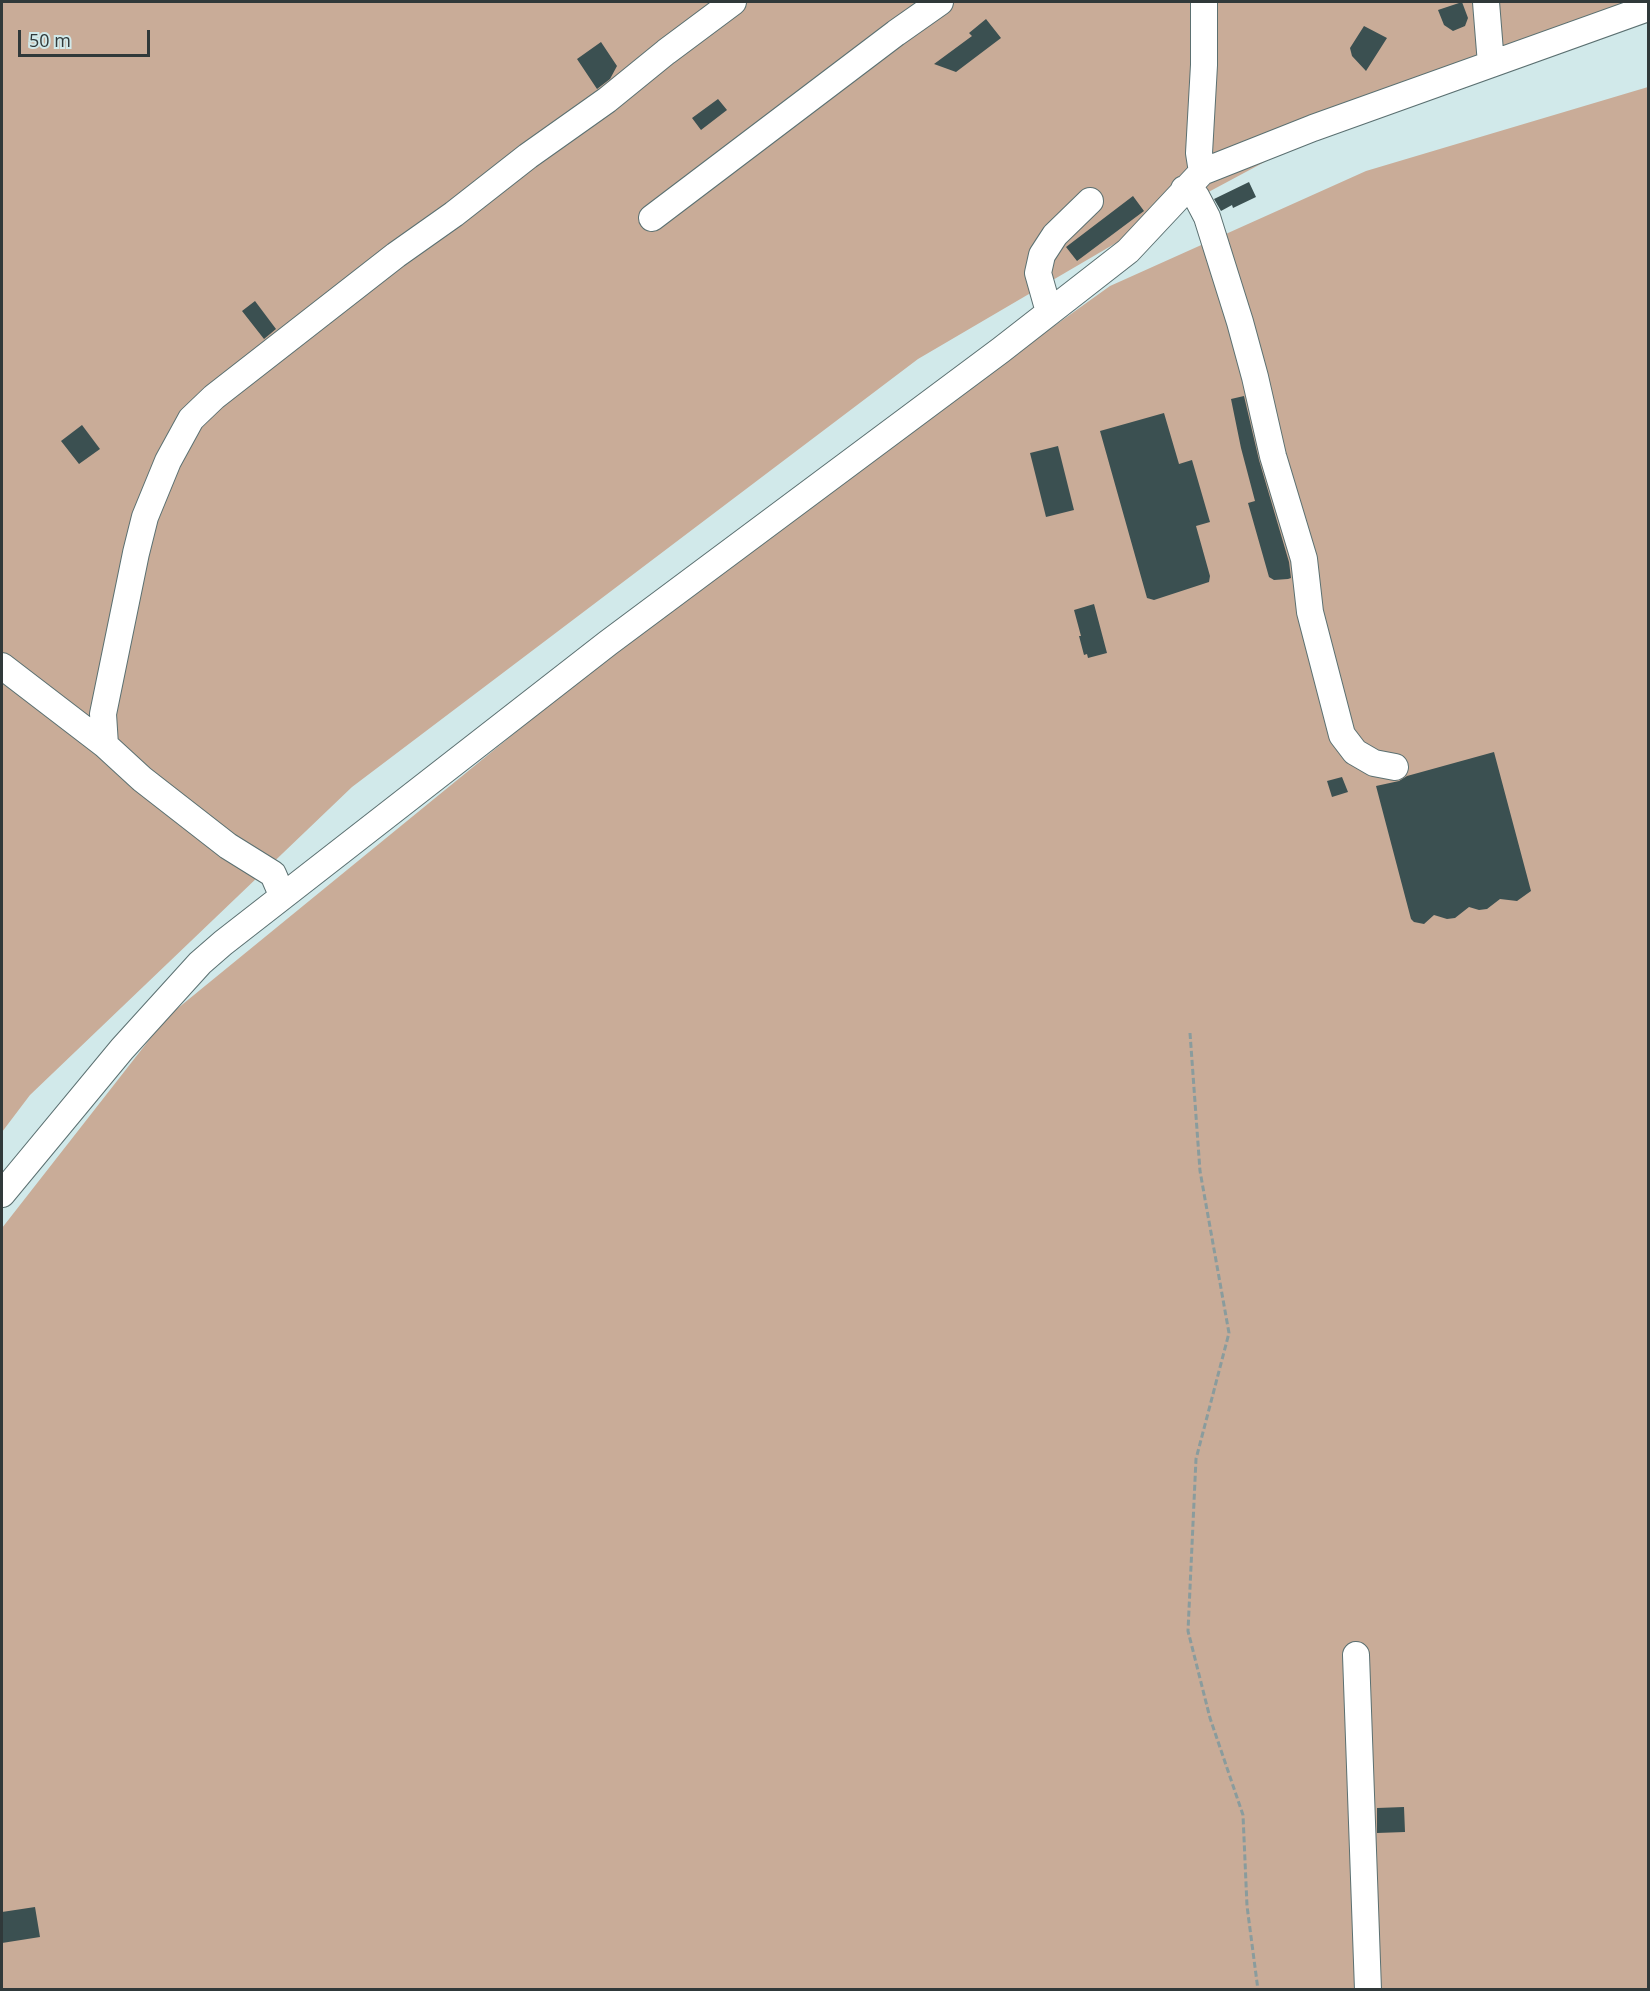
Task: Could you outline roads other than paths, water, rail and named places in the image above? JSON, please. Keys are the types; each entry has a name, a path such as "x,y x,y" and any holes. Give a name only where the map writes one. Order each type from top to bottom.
{"street":[{"path":"105,745 103,714 143,526 168,461 192,419 214,397 396,255 606,100 733,2"},
{"path":"652,218 940,2"},
{"path":"1204,2 1204,65 1199,153 1193,181 1196,196 1207,217 1255,377 1273,456 1304,560 1310,612 1342,735 1355,752 1374,763 1395,767"},
{"path":"1485,2 1491,64"},
{"path":"2,1194 122,1049 200,963 282,895 608,643 1128,251 1193,181 1313,128 1648,8"},
{"path":"1049,312 1038,273 1042,255 1055,235 1090,201"},
{"path":"2,666 105,745 142,779 220,840 273,874 282,895"},
{"path":"1356,1655 1368,1989"}]}
